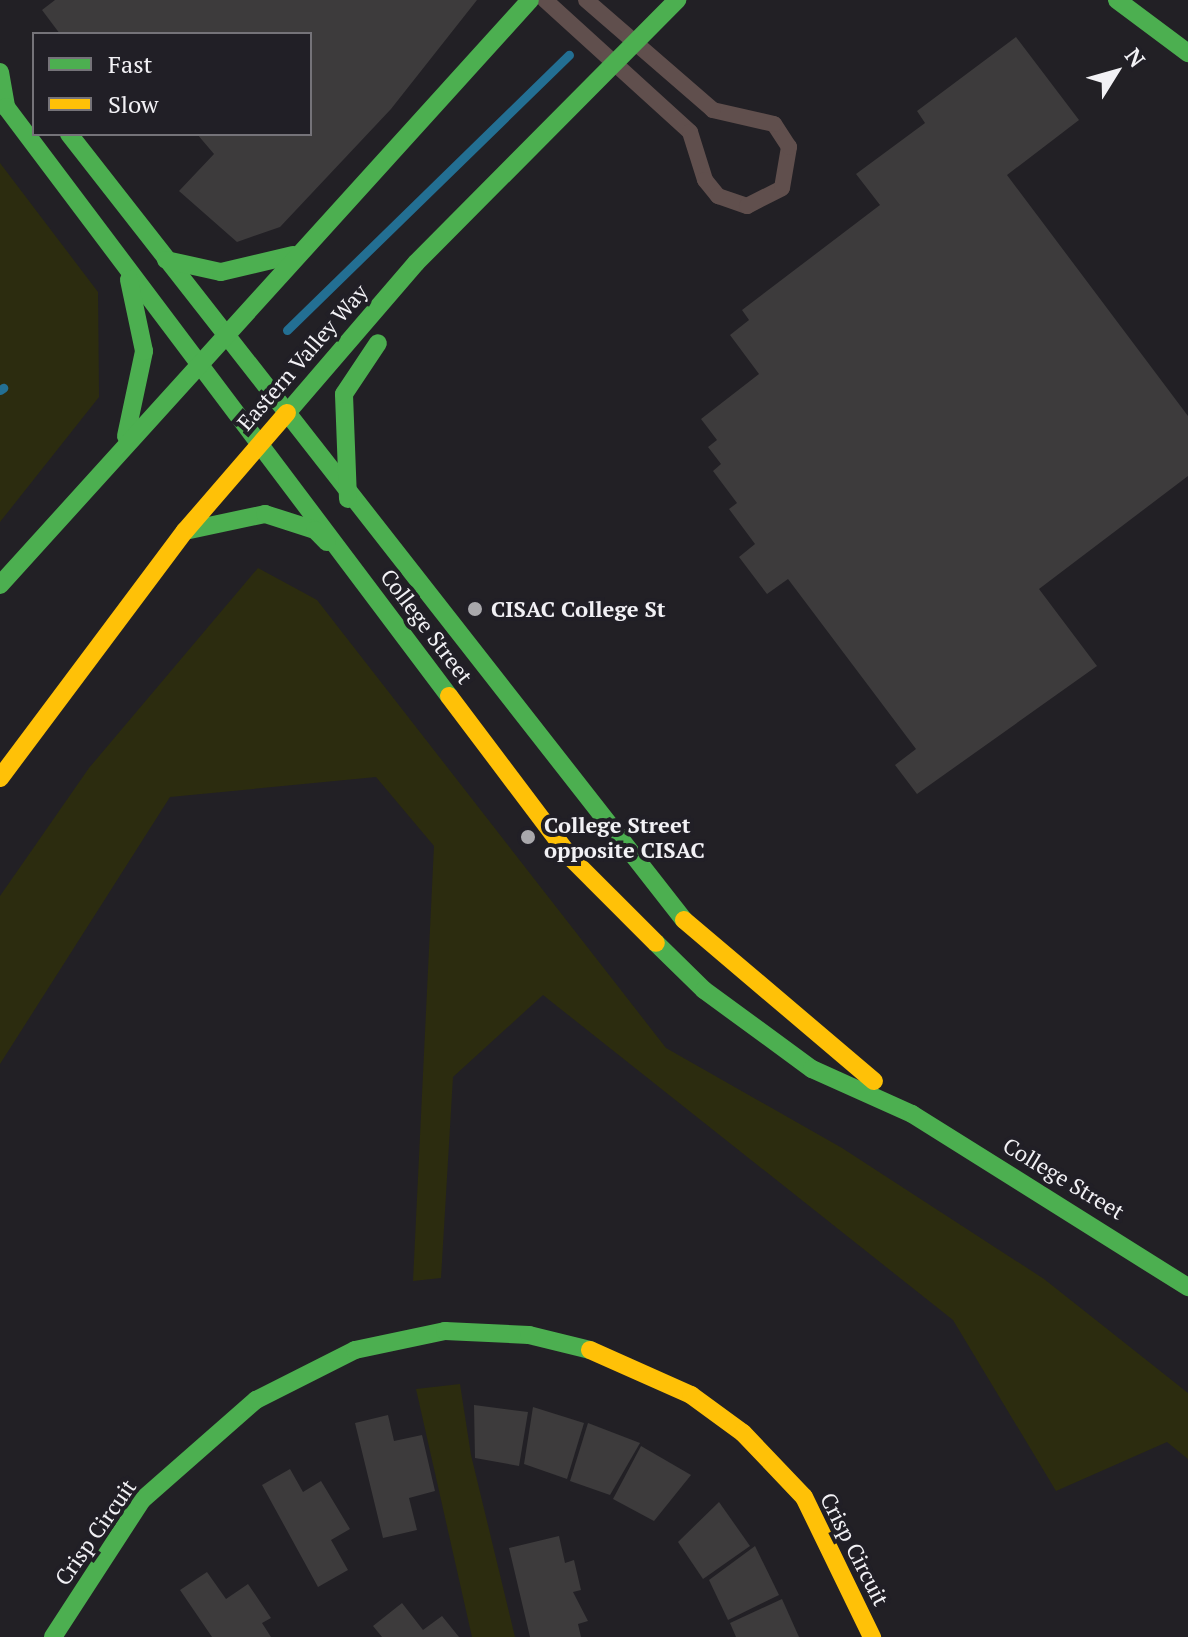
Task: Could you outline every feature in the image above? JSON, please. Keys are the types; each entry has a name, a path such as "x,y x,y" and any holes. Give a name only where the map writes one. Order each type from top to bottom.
{"street":[{"path":"0,585 196,360 530,0"},
{"name":"Eastern Valley Way","path":"0,778 185,531 416,263 677,0"},
{"path":"1117,0 1188,53"},
{"name":"College Street","path":"0,73 22,82"},
{"name":"College Street","path":"0,73 6,107 571,858 661,949 812,1069 912,1114"},
{"name":"College Street","path":"71,136 586,809 688,927 912,1114 1188,1287"},
{"path":"166,260 221,272 293,255"},
{"path":"348,499 344,394 398,319 416,263"},
{"path":"126,267 144,351 126,438"},
{"path":"185,531 265,514 315,530 357,573"},
{"name":"Crisp Circuit","path":"53,1637 142,1500 198,1445 256,1400 355,1350 445,1331 529,1335 599,1352 691,1395 743,1433 804,1497 872,1637"}],"lane":[{"path":"545,0 690,132 718,196 747,206 782,188 789,147 774,124 713,110 633,45 586,0"}],"shaded area":[{"path":"0,163 98,292 99,397 0,522"},
{"path":"258,568 317,600 666,1048 842,1148 1044,1279 1188,1393 1188,1459 1167,1442 1056,1491 953,1320 543,995 453,1077 441,1278 413,1281 434,846 376,777 170,797 0,1064 0,896 89,768"},
{"path":"460,1384 471,1455 515,1637 472,1637 416,1389"}],"building":[{"path":"55,0 477,0 391,109 280,227 237,242 179,191 214,154 199,136 312,136 312,32 58,32 42,10"},
{"path":"1016,37 1079,120 1007,175 1188,416 1188,476 1039,589 1097,666 917,794 895,765 916,749 788,579 767,594 739,557 755,544 729,509 737,503 713,471 721,464 708,447 717,440 701,419 759,374 730,335 749,320 742,310 880,205 856,174 925,123 917,111"},
{"path":"474,1405 528,1412 519,1466 475,1458"},
{"path":"533,1407 584,1423 567,1479 524,1464"},
{"path":"388,1415 394,1441 422,1435 435,1491 409,1498 417,1530 383,1538 355,1423"},
{"path":"588,1423 640,1443 610,1495 570,1481"},
{"path":"641,1446 691,1475 654,1521 613,1499"},
{"path":"290,1469 303,1492 321,1481 350,1529 331,1540 348,1570 318,1587 262,1485"},
{"path":"719,1502 750,1546 703,1579 678,1542"},
{"path":"559,1536 565,1563 574,1560 581,1590 573,1592 588,1621 578,1624 581,1637 530,1637 509,1548"},
{"path":"755,1546 779,1595 728,1620 709,1580"},
{"path":"207,1572 226,1599 248,1584 271,1618 262,1623 271,1637 212,1637 180,1590"},
{"path":"782,1599 799,1637 736,1637 730,1623"},
{"path":"402,1603 423,1630 442,1616 459,1637 382,1637 373,1626"}],"waterway":[{"path":"287,330 569,55"}],"traffic: fast":[{"path":"0,585 530,0"},
{"path":"287,413 416,263 677,0"},
{"path":"1117,0 1188,53"},
{"path":"0,72 6,107 449,696"},
{"path":"71,136 684,920"},
{"path":"166,260 221,272 293,255"},
{"path":"126,436 144,351 129,280"},
{"path":"348,499 344,394 378,343"},
{"path":"185,531 265,514 315,530 327,542"},
{"path":"656,943 704,990 812,1069 912,1114 1188,1287"},
{"path":"53,1637 142,1500 256,1400 355,1350 445,1331 529,1335 590,1350"}],"traffic: slow":[{"path":"0,778 185,531 287,413"},
{"path":"449,696 571,858 656,943"},
{"path":"684,920 874,1081"},
{"path":"590,1350 691,1395 743,1433 804,1497 872,1637"}],"place":[{"name":"CISAC College St","path":"475,609"},
{"name":"College Street opposite CISAC","path":"528,837"}]}
